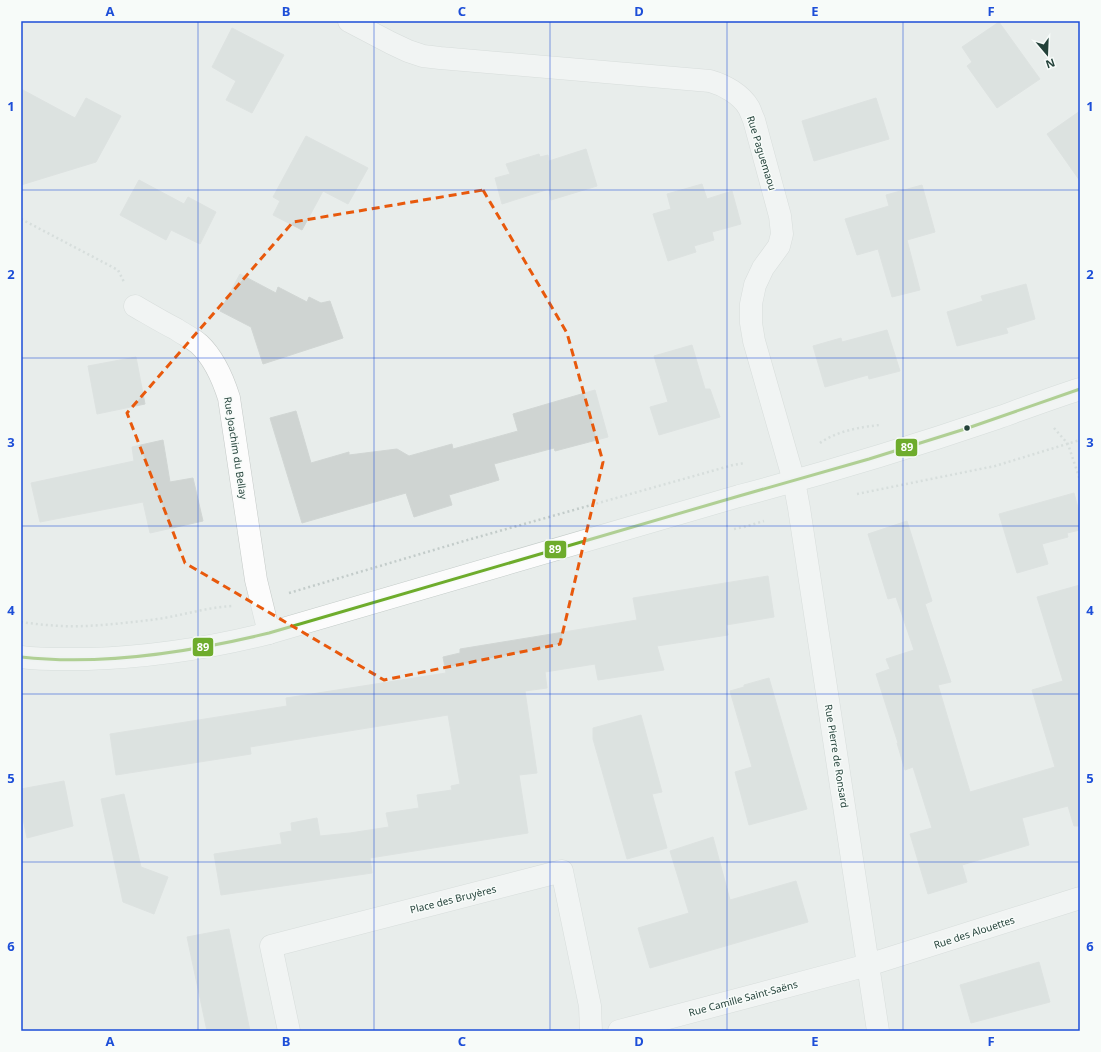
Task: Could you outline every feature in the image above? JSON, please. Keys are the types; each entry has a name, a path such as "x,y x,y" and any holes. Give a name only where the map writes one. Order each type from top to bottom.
{"street":[{"name":"Rue Paguemaou","path":"349,21 391,43 423,56 710,81 721,84 741,99 748,107 754,120 782,226 782,234 778,246 763,268 755,285 751,304 751,323 754,342 786,458 794,481"},
{"name":"Rue Joachim du Bellay","path":"135,306 199,344 219,371 225,385 229,398 256,580 269,633"},
{"path":"21,657 63,659 109,658 157,654 233,642 269,633 794,481 997,418 1080,388"},
{"name":"Rue Pierre de Ronsard","path":"794,481 800,508 878,1031"},
{"name":"Place des Bruyères","path":"289,1031 271,946 562,871 590,1006 591,1031"},
{"name":"Rue des Alouettes","path":"868,965 1080,898"},
{"name":"Rue Camille Saint-Saëns","path":"619,1031 868,965"}],"path":[{"path":"21,219 118,270 135,306"},
{"path":"1032,405 1068,444 1080,480"},
{"path":"21,622 43,625 84,626 157,619 210,608 246,606 733,465 786,458 811,450 825,439 846,431 886,424"},
{"path":"1068,444 1080,440"}],"highlighted area":[{"path":"483,190 567,333 603,462 560,644 384,680 185,563 127,413 293,222"}],"building":[{"path":"999,22 1040,79 997,108 967,66 972,62 962,47"},
{"path":"232,28 284,55 252,113 226,100 236,81 212,67"},
{"path":"21,89 75,118 86,98 121,116 96,162 21,185"},
{"path":"876,98 889,139 814,161 802,121"},
{"path":"1080,111 1080,181 1047,134"},
{"path":"306,136 368,168 348,204 323,191 302,230 273,215 280,201 273,197"},
{"path":"586,149 597,186 551,200 549,189 502,204 495,178 510,174 506,164 539,154 540,157 548,155 549,161"},
{"path":"139,180 184,204 188,197 216,212 200,244 171,230 166,240 120,215"},
{"path":"702,184 707,199 732,191 741,224 712,232 714,240 694,246 696,252 668,261 653,214 671,209 667,194"},
{"path":"922,185 935,232 907,240 920,290 892,297 878,249 857,255 845,219 889,206 886,195"},
{"path":"240,274 276,293 278,287 307,302 309,297 321,303 330,301 343,338 263,364 251,327 220,311"},
{"path":"1026,284 1035,319 1006,328 1008,333 957,346 947,312 983,301 981,296"},
{"path":"887,330 900,371 869,379 868,375 825,387 813,346 841,338 842,342"},
{"path":"692,345 705,389 710,389 720,417 659,435 650,407 668,402 654,356"},
{"path":"136,357 145,404 97,414 88,366"},
{"path":"595,390 608,437 555,451 554,448 494,464 499,480 449,495 452,505 414,517 406,493 302,523 270,418 296,411 311,463 349,452 349,455 397,449 409,456 452,444 453,449 518,431 513,414"},
{"path":"163,440 170,482 193,478 203,521 150,533 143,502 40,522 31,483 134,461 132,447"},
{"path":"1074,493 1080,515 1080,530 1067,533 1068,537 1042,544 1048,564 1017,573 999,514"},
{"path":"907,521 932,601 925,604 951,682 938,685 970,792 1055,767 1032,690 1063,681 1037,597 1080,585 1080,826 1074,826 1068,806 1022,818 1029,845 962,865 967,882 928,894 910,834 932,828 913,767 905,770 876,674 890,669 886,659 914,650 896,597 888,599 868,534"},
{"path":"768,576 774,617 726,625 728,635 657,646 664,670 598,680 595,664 545,672 547,688 525,691 537,773 519,775 528,833 370,858 372,873 221,895 214,854 282,844 280,833 292,831 291,823 317,818 320,836 389,827 386,813 419,808 417,795 452,790 451,786 460,784 448,715 250,747 251,754 116,775 110,734 287,706 286,698 446,673 443,657 460,653 460,649 637,620 633,598"},
{"path":"769,678 807,809 749,825 735,772 752,767 730,691 744,687 744,685"},
{"path":"641,715 662,792 652,794 667,848 627,859 593,739 593,728"},
{"path":"64,781 73,826 27,838 21,809 21,789"},
{"path":"124,794 141,867 168,877 154,914 123,902 101,799"},
{"path":"713,837 730,900 796,881 808,922 650,968 638,928 689,913 670,851"},
{"path":"229,929 250,1031 207,1031 187,937"},
{"path":"1039,962 1050,1002 971,1023 960,985"}],"transit line":[{"name":"89","path":"21,657 83,660 146,656 209,646 269,633 869,459 965,429 1080,389"}]}
